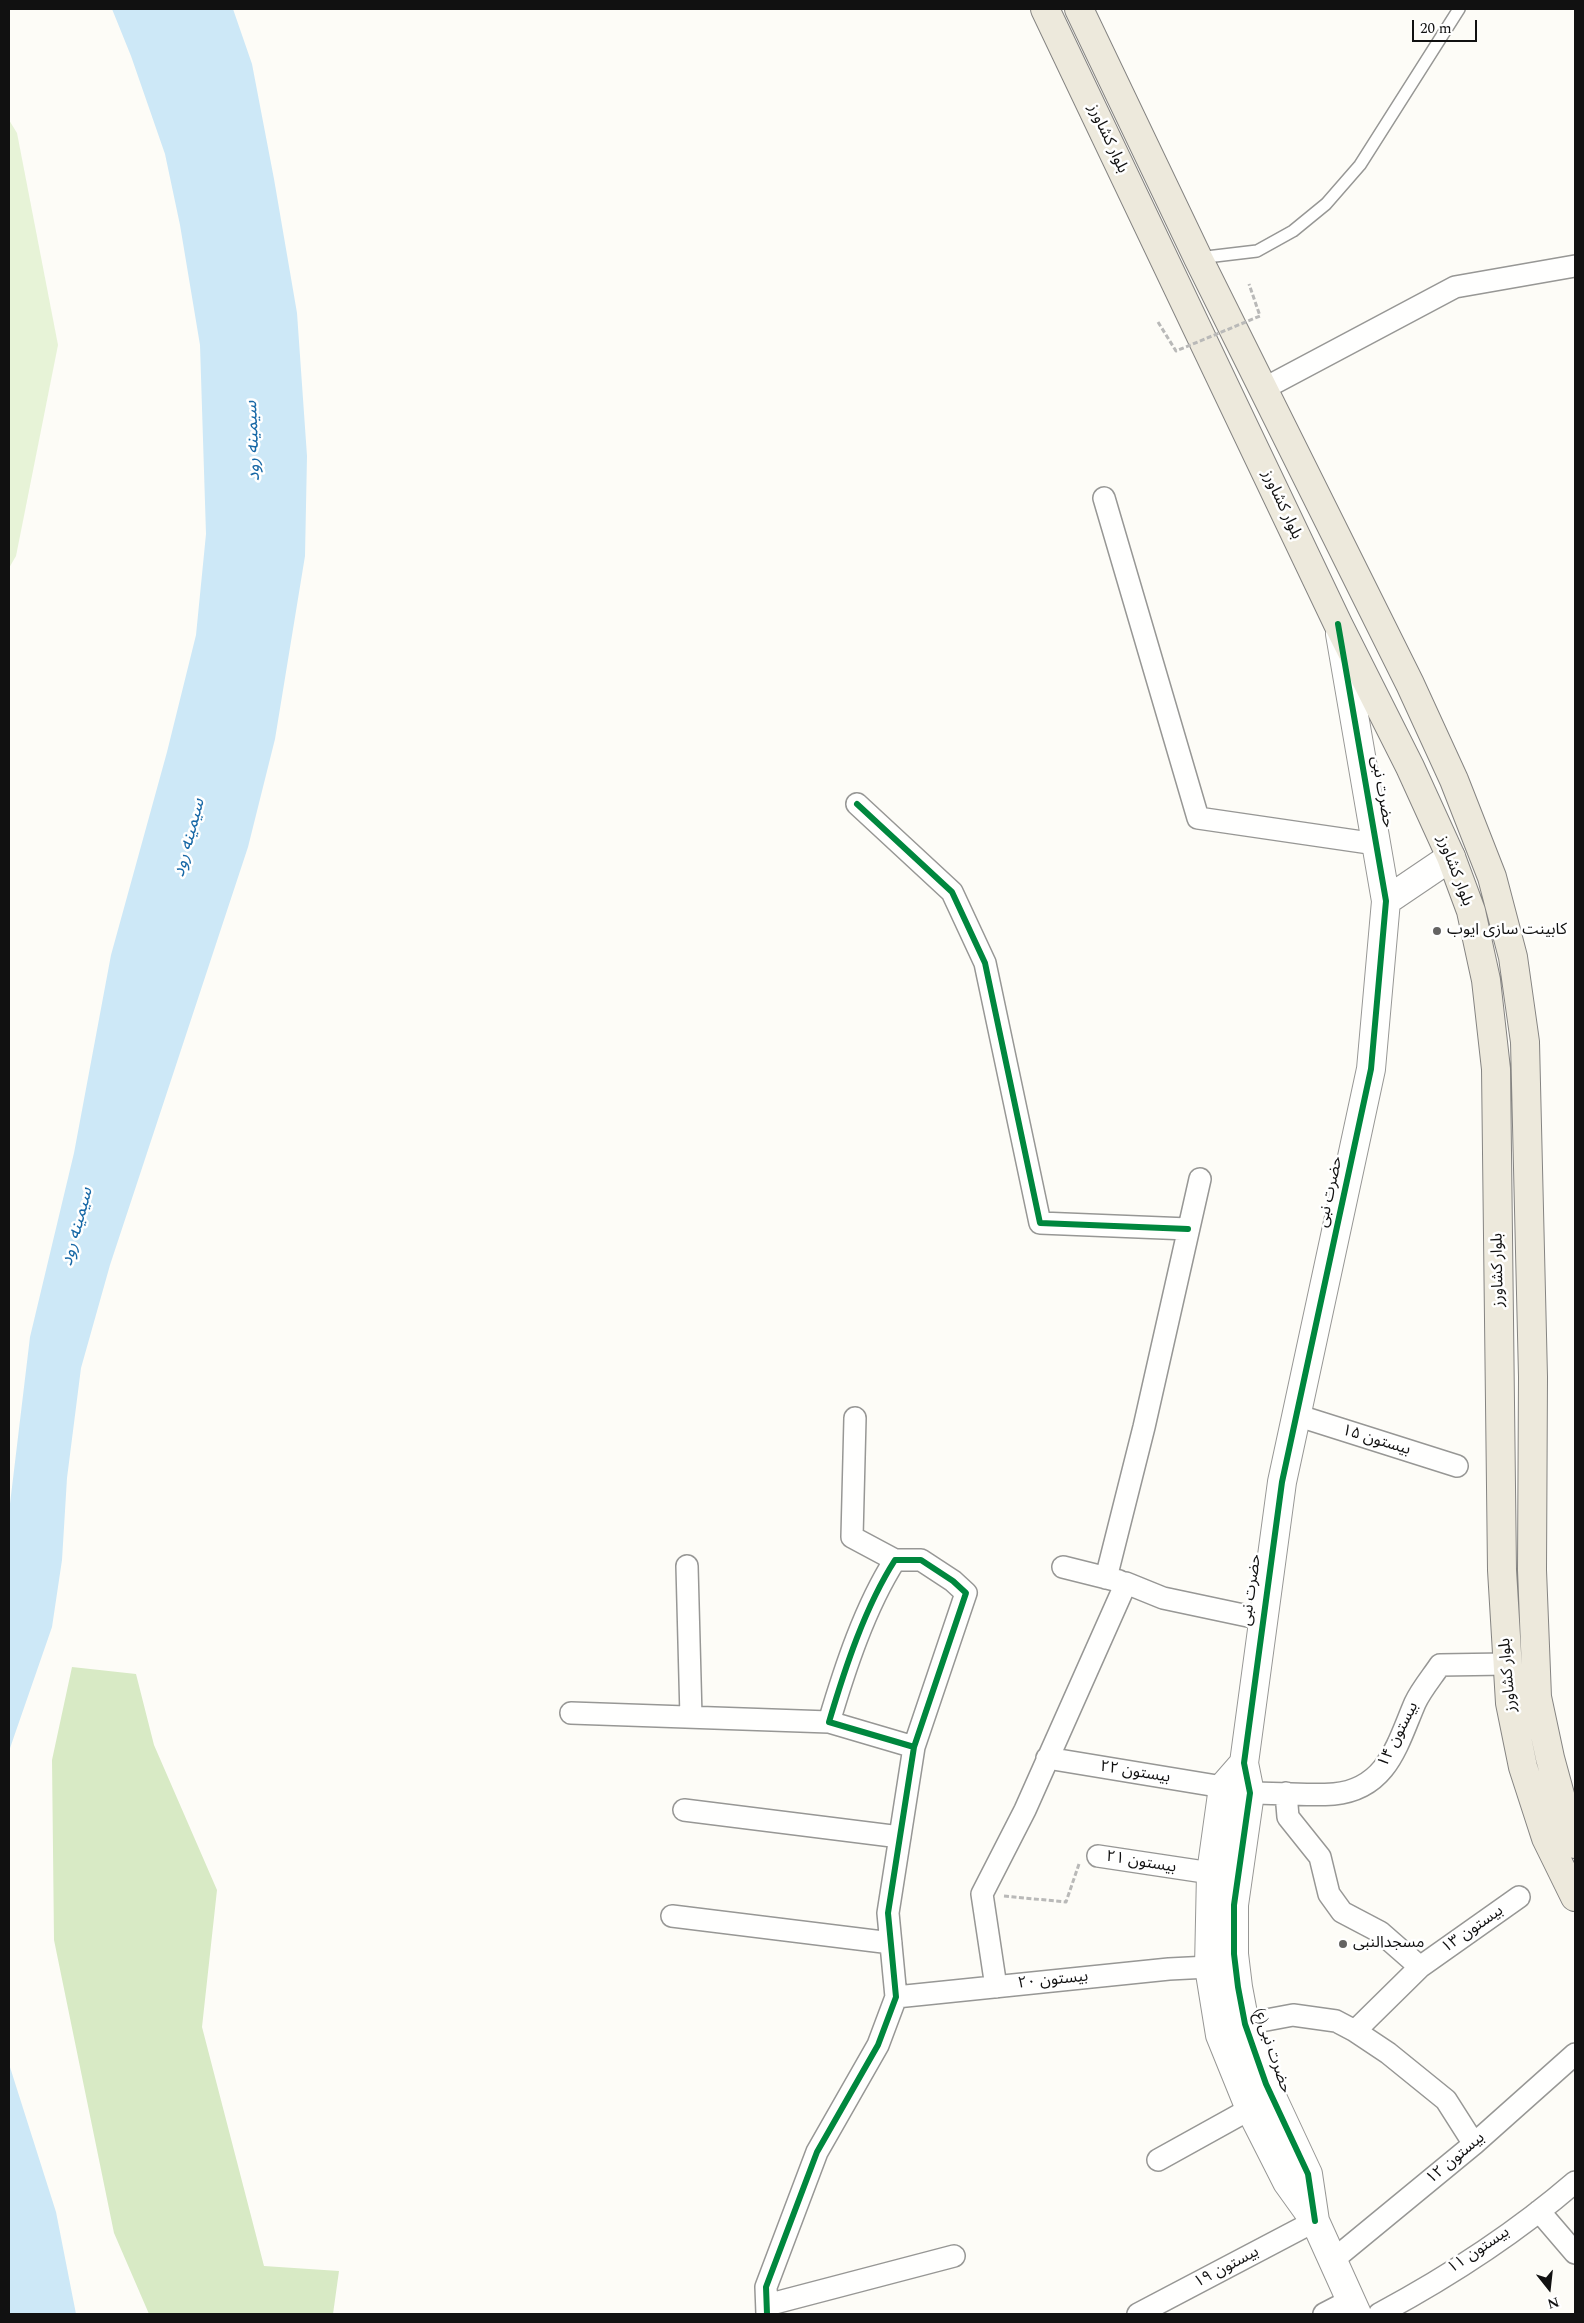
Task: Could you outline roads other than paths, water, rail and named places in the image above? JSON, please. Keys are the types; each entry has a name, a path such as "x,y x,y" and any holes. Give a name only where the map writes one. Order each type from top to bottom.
{"main road":[{"name":"بلوار کشاورز","path":"1045,9 1338,624 1410,767 1450,857 1471,911 1484,971 1496,1069 1502,1570 1510,1703 1523,1767 1546,1838 1575,1898"},
{"name":"بلوار کشاورز","path":"1079,9 1198,258 1265,388 1410,684 1454,780 1492,877 1513,956 1525,1042 1533,1377 1532,1570 1537,1696 1550,1758 1575,1844"},
{"path":"1502,1570 1532,1570"}],"street":[{"path":"1265,388 1455,287 1575,266"},
{"path":"1104,498 1198,818 1376,844"},
{"name":"حضرت نبی","path":"1244,1763 1282,1482 1371,1070 1386,901 1338,624"},
{"path":"857,804 952,892 984,963 1040,1223 1188,1229"},
{"path":"1386,901 1450,857"},
{"path":"996,1987 982,1894 1047,1758 1116,1581 1144,1427 1200,1179"},
{"name":"بیستون ۱۵","path":"1296,1415 1457,1466"},
{"path":"855,1418 852,1537 895,1560 921,1560 953,1580 966,1593 914,1747 888,1913 896,1998 878,2045 817,2152 766,2287 767,2310 954,2256"},
{"path":"829,1722 844,1672 883,1580 895,1560"},
{"path":"687,1566 691,1717"},
{"path":"1063,1567 1116,1581 1163,1598 1262,1619"},
{"name":"بیستون ۱۴","path":"1250,1793 1334,1794 1352,1791 1370,1783 1387,1766 1416,1701 1440,1665 1507,1664"},
{"path":"571,1713 829,1722 914,1747"},
{"name":"بیستون ۲۲","path":"1047,1758 1223,1787"},
{"path":"1223,1787 1244,1763"},
{"name":"حضرت نبی(ع)","path":"1244,1763 1250,1793 1234,1906 1234,1954 1245,2024 1266,2084 1308,2174 1316,2221 1354,2307"},
{"name":"حضرت نبی(ع)","path":"1223,1787 1210,1873 1210,1966 1220,2035 1250,2109 1287,2182 1316,2221"},
{"path":"1286,1793 1288,1817 1320,1857 1330,1894 1342,1912 1380,1932 1420,1967"},
{"path":"684,1810 900,1837"},
{"name":"بیستون ۲۱","path":"1098,1856 1210,1873"},
{"name":"بیستون ۱۳","path":"1356,2031 1420,1967 1519,1897"},
{"path":"672,1916 891,1943"},
{"name":"بیستون ۲۰","path":"896,1998 1210,1966"},
{"path":"1245,2024 1294,2015 1336,2021 1356,2031 1388,2053 1446,2100 1474,2144"},
{"name":"بیستون ۱۲","path":"1332,2260 1474,2144 1575,2054"},
{"path":"1158,2160 1250,2109"},
{"name":"بیستون ۱۱","path":"1379,2314 1412,2296 1539,2211 1575,2182"},
{"path":"1539,2211 1575,2253"},
{"name":"بیستون ۱۹","path":"1138,2314 1316,2221"},
{"path":"1324,2314 1354,2307"}],"lane":[{"path":"1198,258 1257,251 1293,231 1326,204 1360,165 1459,9"}],"water":[{"name":"سیمینه رود","path":"112,9 233,9 252,64 297,313 307,456 305,556 275,739 248,847 110,1265 81,1368 67,1478 62,1560 52,1627 9,1751 9,1512 30,1337 74,1153 111,955 167,752 196,635 206,534 200,345 180,225 165,154 131,56"},
{"path":"9,2064 56,2212 76,2314 9,2314"}],"place":[{"name":"کابینت سازی ایوب","path":"1437,931"},
{"name":"مسجدالنبی","path":"1343,1944"}]}
